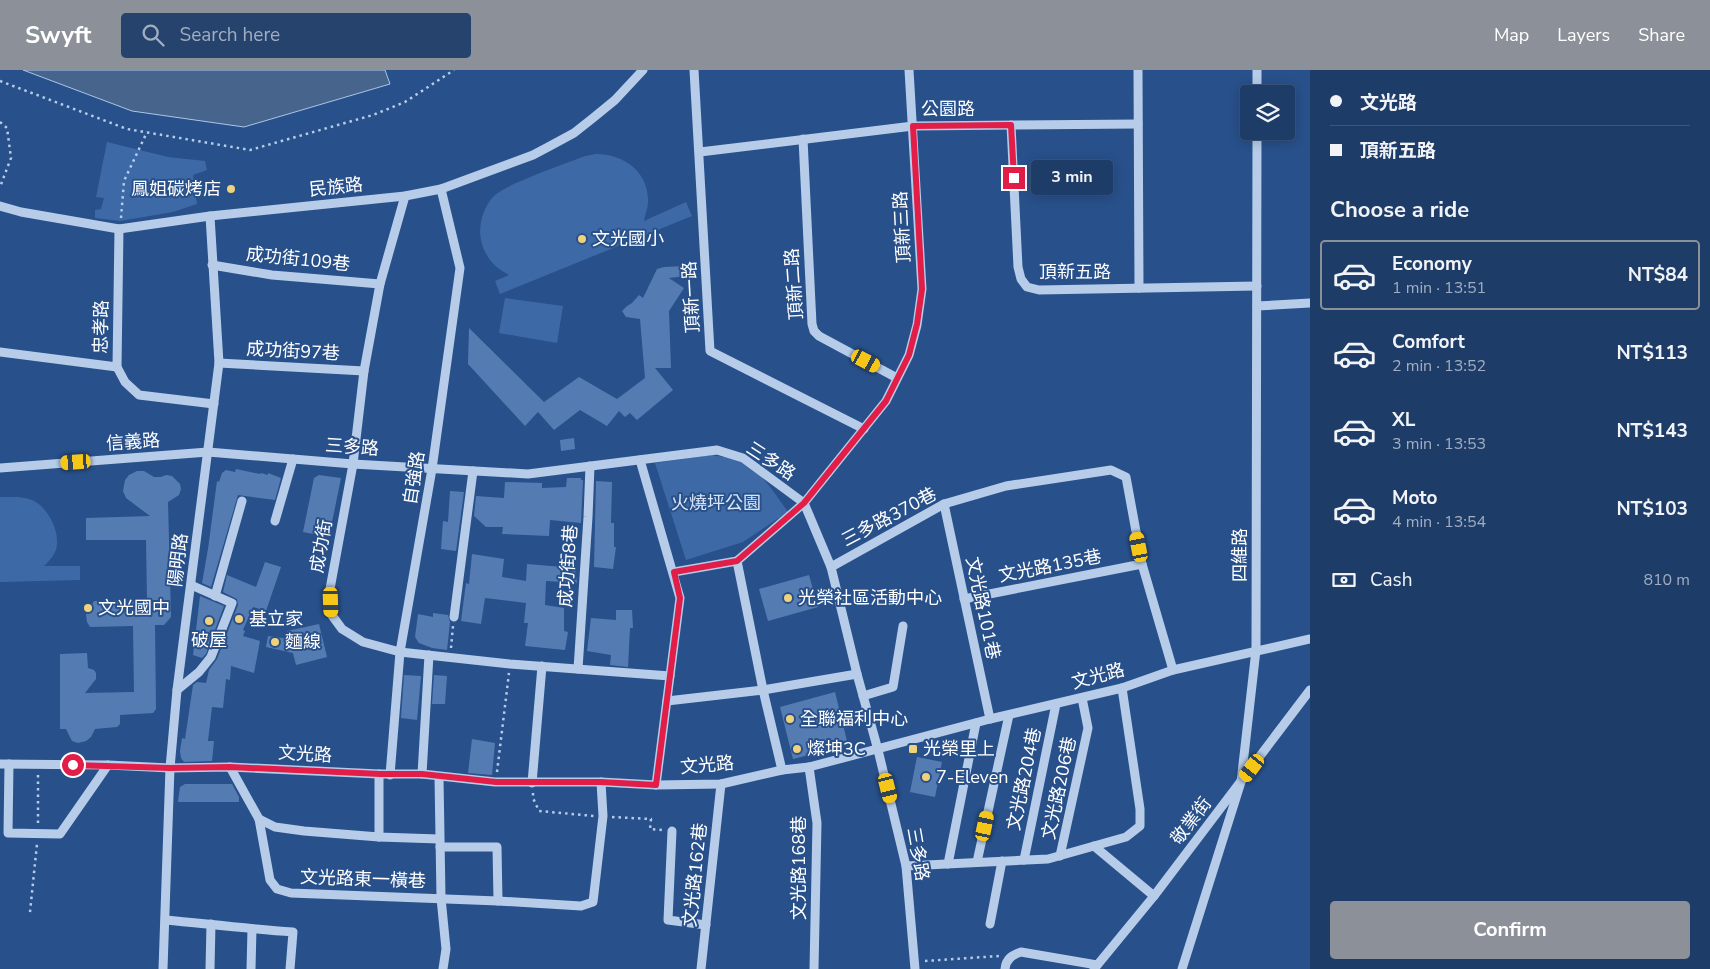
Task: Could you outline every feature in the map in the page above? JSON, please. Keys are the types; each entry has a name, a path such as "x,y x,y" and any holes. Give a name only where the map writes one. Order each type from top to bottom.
{"street":[{"name":"民族路","path":"0,206 21,212 120,229 210,216 405,196 441,189 533,155 574,133 615,100 643,70"},
{"name":"頂新一路","path":"694,70 710,351 864,428"},
{"name":"頂新三路","path":"737,561 804,503 886,401 909,355 917,324 922,289 909,70"},
{"path":"1138,70 1139,288"},
{"path":"1257,70 1257,85"},
{"name":"公園路","path":"700,152 913,126 1138,124"},
{"name":"頂新五路","path":"1011,125 1018,267 1021,278 1027,287 1039,290 1257,286"},
{"name":"頂新二路","path":"803,139 812,324 814,331 819,336 897,378"},
{"name":"四維路","path":"1182,969 1241,782 1256,650 1257,140"},
{"name":"自強路","path":"390,775 400,652 432,469 460,268 441,189"},
{"name":"成功街","path":"405,196 380,284 364,371 352,464 330,589 331,614 342,629 363,642 400,652 510,664 670,676"},
{"name":"陽明路","path":"164,969 170,768 177,690 219,363 210,216"},
{"name":"忠孝路","path":"0,352 117,367 120,229"},
{"name":"成功街109巷","path":"212,265 272,274 380,284"},
{"path":"1257,306 1310,303"},
{"name":"成功街97巷","path":"219,363 364,371"},
{"path":"117,367 125,382 139,394 214,404"},
{"name":"三多路","path":"208,452 352,464 528,474 717,450 743,458 804,503 831,568 906,866 916,965"},
{"name":"信義路","path":"0,468 208,452"},
{"path":"275,520 293,459"},
{"path":"640,460 680,598 656,785"},
{"name":"成功街8巷","path":"578,669 590,466"},
{"name":"三多路370巷","path":"831,568 944,504 1006,486 1111,470 1126,477 1142,564"},
{"path":"454,617 473,471"},
{"path":"215,596 242,501"},
{"name":"文光路101巷","path":"944,504 990,719"},
{"path":"674,572 737,561 762,690 782,770"},
{"path":"1142,564 1173,670"},
{"name":"文光路135巷","path":"964,599 1142,564"},
{"path":"177,690 199,672 211,657 232,602 191,585"},
{"path":"863,696 893,687 903,626"},
{"name":"文光路","path":"4,764 108,765 170,768 230,767 390,775 422,774 496,782 601,782 656,785 721,784 782,770 809,767 990,719 1122,688 1173,670 1310,639"},
{"path":"422,774 429,655"},
{"path":"532,783 542,666"},
{"path":"667,700 762,690 857,674"},
{"path":"906,866 1048,859 1126,837 1140,826 1140,809 1122,688"},
{"name":"敬業街","path":"1095,967 1154,896 1310,690"},
{"name":"文光路206巷","path":"1060,856 1088,728 1082,698"},
{"name":"文光路204巷","path":"1024,860 1056,704"},
{"path":"978,862 1009,715"},
{"path":"948,864 976,723"},
{"path":"4,764 8,833 60,834 108,765"},
{"name":"文光路東一橫巷","path":"230,767 259,819 270,880 277,889 291,893 441,898 582,906 594,902 603,816 601,782"},
{"name":"文光路168巷","path":"809,767 817,823 814,969"},
{"path":"379,837 380,774"},
{"path":"439,777 441,898 446,949 443,969"},
{"name":"文光路162巷","path":"701,969 721,784"},
{"path":"259,819 275,827 497,847 498,901"},
{"path":"672,831 668,920 706,925"},
{"path":"1094,846 1154,896"},
{"path":"990,924 1002,861"},
{"path":"166,920 252,930 293,932 290,969"},
{"path":"210,969 211,924"},
{"path":"250,969 252,930"},
{"path":"1005,969 1008,960 1013,955 1021,952 1095,967"}],"path":[{"path":"0,81 127,129 250,150 374,115 405,102 454,70"},
{"path":"0,122 7,128 11,158 0,187"},
{"path":"120,229 124,181 147,132"},
{"path":"450,658 454,617"},
{"path":"496,782 510,664"},
{"path":"916,965 1013,955"}],"green space":[{"path":"107,142 168,157 205,161 207,170 193,175 197,204 173,212 120,221 95,218 95,210 101,209 104,198 96,197"},
{"path":"596,154 616,157 625,161 639,174 647,191 648,204 644,221 686,202 692,216 500,294 495,281 509,275 499,269 487,256 482,246 480,234 482,217 489,201 500,192 522,180 585,156"},
{"path":"505,298 563,306 557,343 499,333"},
{"name":"火燒坪公園","path":"712,455 737,459 748,464 767,483 788,512 743,542 686,560 655,463"},
{"path":"0,497 28,499 42,507 53,524 57,537 57,547 51,559 44,566 80,566 80,580 0,582"}],"shaded area":[{"path":"23,70 385,70 390,84 244,127 132,111"}],"building":[{"path":"685,266 686,276 669,278 684,288 669,311 671,368 655,368 673,390 637,420 630,413 625,417 619,411 607,426 580,410 554,430 538,412 525,426 468,364 469,328 544,402 579,377 617,399 645,378 640,319 626,317 622,311 639,295 643,298 657,269"},
{"path":"574,438 575,449 561,451 560,440"},
{"path":"236,469 268,475 268,473 281,478 275,500 238,495 211,587 202,583 217,481 219,482 222,473 226,470 235,472"},
{"path":"137,471 144,471 154,477 172,476 180,484 181,489 179,495 168,502 171,617 164,625 155,625 156,709 153,713 120,715 120,724 117,727 95,729 91,737 86,741 78,743 72,741 66,729 60,729 60,654 87,653 88,668 94,670 96,679 85,693 134,692 133,626 90,627 86,615 94,601 147,600 146,540 86,540 86,518 150,516 126,498 123,491 125,480 129,475"},
{"path":"319,475 341,478 329,537 303,532 314,478"},
{"path":"567,478 581,478 583,480 581,523 550,520 549,536 502,534 503,527 486,527 474,516 476,496 504,498 505,482 542,483 542,488 566,487"},
{"path":"596,481 612,482 611,523 614,523 614,547 616,547 613,569 594,567"},
{"path":"450,491 464,492 456,551 441,549 443,521 448,522"},
{"path":"472,554 504,559 502,577 526,581 527,564 575,568 577,583 546,581 545,605 564,608 564,631 568,632 565,650 525,646 528,623 524,623 526,603 485,598 481,624 461,621 466,583 469,584"},
{"path":"265,562 281,567 266,611 253,607 243,630 245,631 243,636 260,641 254,673 231,666 230,680 226,679 223,708 212,707 208,741 214,741 212,761 184,762 180,751 182,738 185,739 193,685 197,682 206,683 209,670 217,659 238,605 237,599 223,592 227,575 256,587"},
{"name":"光榮社區活動中心","path":"809,575 818,607 768,621 759,589"},
{"path":"200,596 224,606 206,654 202,658 193,655"},
{"path":"616,610 632,610 633,628 630,628 628,667 610,665 611,655 587,651 591,618 616,620"},
{"path":"433,613 448,615 450,622 447,650 432,648 419,643 415,637 418,614 433,617"},
{"path":"319,624 327,657 296,665 293,653 266,647 268,636 289,639 287,631"},
{"path":"404,675 421,676 417,720 401,718"},
{"path":"434,675 447,676 445,704 432,704"},
{"path":"835,692 848,745 793,759 780,707"},
{"path":"472,739 495,743 492,775 468,773"},
{"name":"7-Eleven","path":"917,757 942,762 935,797 910,792"},
{"path":"185,784 232,784 239,797 239,802 178,802 180,787"}],"place":[{"name":"鳳姐碳烤店","path":"231,189"},
{"name":"文光國小","path":"582,239"},
{"name":"光榮社區活動中心","path":"788,598"},
{"name":"文光國中","path":"88,608"},
{"name":"基立家","path":"239,619"},
{"name":"破屋","path":"209,621"},
{"name":"麵線","path":"275,642"},
{"name":"全聯福利中心","path":"790,719"},
{"name":"燦坤3C","path":"797,749"},
{"name":"光榮里上","path":"913,749"},
{"name":"7-Eleven","path":"926,777"}],"route":[{"path":"73,765 170,768 230,767 380,774 422,774 496,782 601,782 656,785 680,598 674,572 737,561 804,503 886,401 909,355 917,324 922,289 913,126 1011,125 1014,178"}]}
